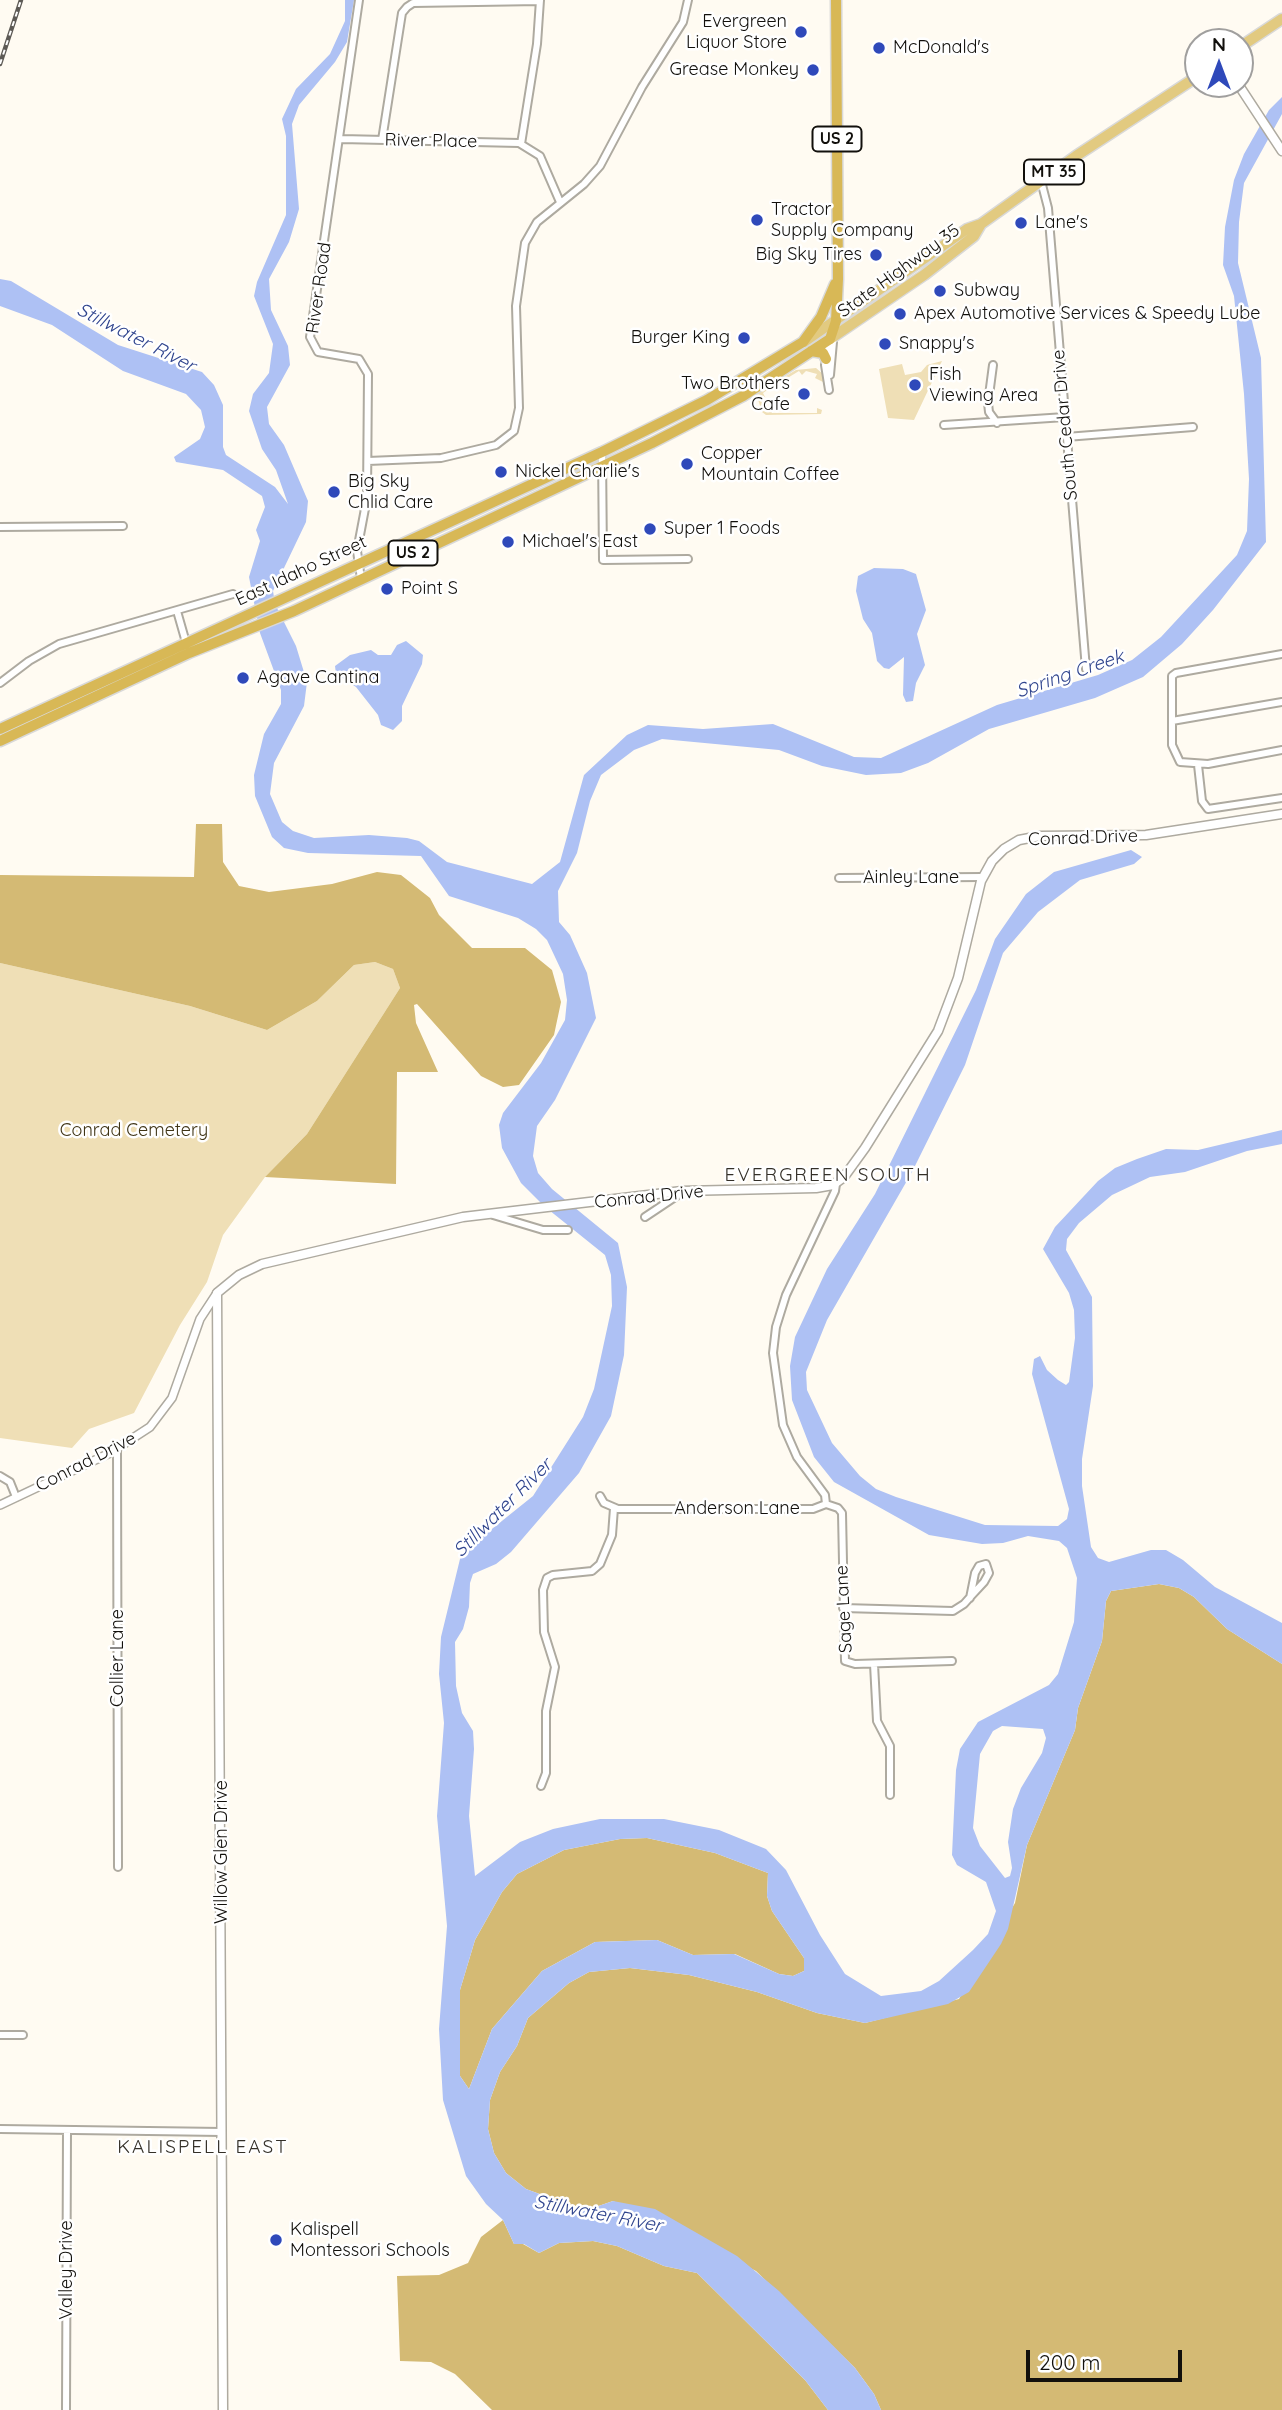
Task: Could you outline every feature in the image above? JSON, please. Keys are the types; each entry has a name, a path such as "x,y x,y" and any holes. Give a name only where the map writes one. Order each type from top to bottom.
{"highway":[{"name":"US 2","path":"830,339 836,321 838,279 836,0"},
{"name":"US 2","path":"797,346 821,317 838,279"},
{"name":"East Idaho Street","path":"0,729 152,657 294,611 673,432 743,396 830,339"},
{"name":"East Idaho Street","path":"0,741 82,703 241,617 602,452 707,400 797,346"},
{"path":"810,352 823,353 826,359"},
{"path":"673,432 693,413 741,386"},
{"path":"82,703 141,668 152,657"}],"main road":[{"path":"1254,38 1282,19"},
{"name":"State Highway 35","path":"836,321 967,229 981,224 1184,85"},
{"path":"1247,98 1282,151"},
{"name":"State Highway 35","path":"830,339 934,267 974,236 981,224"},
{"name":"East Idaho Street","path":"797,346 836,321"},
{"name":"Conrad Drive","path":"217,1293 239,1275 262,1264 442,1221 687,1191 816,1188 836,1184 865,1148 938,1031 958,978 983,877 997,854 1011,844 1030,837 1146,835 1282,814"},
{"name":"Willow Glen Drive","path":"217,1293 223,2410"}],"street":[{"name":"River Road","path":"359,0 311,342 318,352 355,357 365,365 368,379 367,498 356,551 361,579"},
{"path":"382,140 402,13 407,7 413,3 540,0 537,44 520,144 540,156 560,202"},
{"path":"368,461 441,458 496,445 514,431 519,413 516,306 523,250 533,227 584,184 600,166 642,87 683,22 688,0"},
{"name":"River Place","path":"341,139 520,144"},
{"name":"South Cedar Drive","path":"1041,181 1048,208 1086,669"},
{"path":"830,339 833,342 829,390 826,359 830,339"},
{"path":"993,365 988,403 989,412 997,423"},
{"path":"944,425 1065,417"},
{"path":"1066,437 1193,427"},
{"path":"602,452 603,560 688,559"},
{"path":"0,527 123,526"},
{"path":"0,683 29,661 59,644 233,594"},
{"path":"177,611 187,647"},
{"path":"1282,654 1173,674 1172,721 1172,746 1176,757 1185,763 1198,765 1282,750"},
{"path":"1172,721 1282,702"},
{"path":"1198,765 1202,801 1208,808 1282,798"},
{"name":"Ainley Lane","path":"839,878 983,877"},
{"name":"Anderson Lane","path":"614,1508 813,1509 826,1504 825,1495 797,1457 783,1425 773,1353 776,1327 786,1295 836,1184"},
{"path":"645,1217 671,1197 687,1191"},
{"path":"481,1216 508,1219 543,1230 568,1230"},
{"name":"Conrad Drive","path":"0,1505 117,1449 150,1427 166,1408 178,1385 200,1319 217,1293"},
{"name":"Collier Lane","path":"117,1449 118,1867"},
{"path":"0,1476 10,1482 16,1497"},
{"path":"541,1786 546,1773 546,1711 555,1667 544,1632 543,1590 547,1578 554,1574 592,1571 600,1564 612,1535 614,1508 604,1503 600,1496"},
{"name":"Sage Lane","path":"826,1504 838,1508 842,1513 845,1661 874,1664 952,1661"},
{"path":"843,1608 953,1611 970,1598 989,1573 986,1564 979,1566 970,1598"},
{"path":"874,1664 877,1721 890,1746 890,1795"},
{"path":"0,2035 23,2035"},
{"path":"0,2129 222,2132"},
{"name":"Valley Drive","path":"66,2410 67,2130"}],"green space":[{"path":"942,361 914,420 888,418 879,369 902,364 905,375 921,372 927,365"},
{"path":"816,368 823,374 823,382 815,378 817,374 806,371 802,375 799,371 776,385 778,389 773,386 763,393 765,397 761,398 766,408 772,408 772,413 817,413 817,408 822,410 821,414 766,415 762,412 756,393 796,370"},
{"name":"Conrad Cemetery","path":"375,962 393,969 400,988 307,1134 265,1177 223,1235 207,1282 180,1325 134,1413 89,1429 72,1448 0,1438 0,963 190,1006 267,1030 317,1001 354,965"}],"shaded area":[{"path":"196,824 222,824 223,862 239,886 269,892 332,884 377,872 401,875 430,898 439,915 472,948 525,948 552,970 561,1002 554,1035 519,1085 503,1087 481,1076 417,1004 414,1005 416,1023 438,1072 397,1072 396,1184 265,1177 307,1134 400,988 393,969 375,962 354,965 317,1001 267,1030 190,1006 0,963 0,875 194,877"},
{"path":"1159,1584 1179,1588 1194,1597 1227,1629 1282,1664 1282,2410 881,2410 874,2394 855,2368 756,2271 613,2201 587,2210 575,2207 526,2189 506,2173 494,2153 488,2129 490,2100 500,2072 517,2046 528,2018 569,1983 589,1972 630,1968 689,1975 757,1992 817,2013 865,2023 959,1999 1015,1903 1027,1845 1075,1730 1078,1708 1102,1641 1106,1601 1111,1591"},
{"path":"647,1838 715,1853 768,1873 767,1896 772,1911 804,1958 804,1971 793,1976 779,1974 735,1954 693,1955 657,1940 595,1942 542,1971 492,2029 469,2089 460,2076 460,1990 475,1940 502,1892 517,1874 564,1850 620,1839"},
{"path":"503,2220 514,2244 523,2244 539,2253 559,2243 593,2241 617,2246 664,2266 697,2273 805,2380 828,2410 492,2410 455,2374 431,2362 400,2361 397,2276 439,2275 468,2263 481,2237"}],"water":[{"name":"Stillwater River","path":"345,0 354,0 347,42 335,62 299,105 292,124 299,209 289,242 269,279 271,310 288,346 290,365 267,407 269,424 284,445 308,501 306,522 273,591 275,604 296,646 307,682 304,706 274,763 270,794 282,822 293,831 314,838 369,835 407,838 419,841 447,862 532,884 560,862 584,775 627,735 648,725 703,729 773,724 854,757 881,758 997,705 1098,675 1132,660 1161,637 1237,555 1247,531 1249,479 1244,394 1234,296 1223,265 1225,227 1234,180 1244,154 1269,110 1282,97 1282,114 1244,183 1239,222 1238,263 1261,358 1266,542 1213,610 1182,644 1143,677 1095,698 989,729 928,763 901,773 866,775 822,766 779,750 662,739 634,750 601,775 590,801 577,853 558,891 559,922 570,935 587,973 596,1018 555,1100 537,1126 533,1156 538,1173 552,1189 618,1243 627,1287 624,1355 611,1416 579,1473 511,1552 496,1564 473,1574 470,1583 469,1607 463,1629 455,1642 456,1686 462,1713 473,1731 469,1816 475,1876 520,1842 553,1829 600,1819 664,1819 719,1830 766,1849 786,1870 820,1935 845,1974 881,1996 921,1991 939,1981 973,1950 988,1934 996,1911 986,1882 957,1865 952,1855 956,1770 960,1749 978,1722 1049,1685 1058,1674 1074,1622 1077,1578 1067,1548 1059,1541 1028,1536 1003,1543 982,1544 929,1535 834,1482 814,1457 792,1400 790,1366 795,1337 827,1269 875,1194 976,990 995,939 1026,894 1054,872 1131,850 1142,857 1134,864 1080,880 1038,912 1003,953 965,1065 912,1172 827,1320 806,1372 807,1390 832,1443 860,1476 876,1489 896,1497 985,1525 1058,1526 1067,1519 1069,1509 1032,1374 1034,1359 1040,1356 1047,1370 1058,1380 1066,1385 1069,1382 1075,1338 1074,1310 1069,1293 1043,1249 1055,1227 1098,1181 1115,1168 1166,1149 1198,1150 1282,1130 1282,1144 1247,1151 1185,1172 1150,1177 1112,1195 1079,1223 1067,1239 1066,1250 1092,1297 1093,1386 1082,1459 1082,1486 1091,1547 1098,1558 1109,1562 1151,1550 1166,1550 1183,1560 1215,1587 1282,1623 1282,1664 1227,1629 1194,1597 1179,1588 1159,1584 1111,1591 1106,1601 1102,1641 1078,1708 1075,1730 1027,1845 1008,1929 969,1992 948,2004 865,2023 817,2013 757,1992 689,1975 630,1968 589,1972 569,1983 528,2018 517,2046 500,2072 490,2100 488,2129 494,2153 506,2173 526,2189 587,2210 613,2201 655,2209 737,2256 779,2291 855,2368 874,2394 881,2410 828,2410 805,2380 697,2273 664,2266 617,2246 593,2241 559,2243 539,2253 524,2244 514,2244 503,2220 486,2204 466,2176 443,2100 439,2029 447,1926 437,1816 444,1723 439,1674 441,1637 460,1559 472,1545 533,1496 583,1417 594,1389 612,1306 611,1275 605,1255 544,1206 521,1183 502,1148 499,1125 503,1113 541,1063 565,1020 567,1000 563,974 547,940 536,929 518,918 449,896 421,856 308,853 284,848 272,837 255,796 254,775 264,734 281,704 281,690 260,633 249,577 260,541 256,530 265,507 262,496 223,470 176,462 174,457 200,439 205,427 201,410 186,394 123,371 52,325 0,306 0,279 11,281 118,345 202,372 214,385 223,405 223,447 226,455 275,487 288,504 276,470 262,449 249,411 253,394 269,373 273,344 254,296 257,282 286,215 286,136 282,119 296,89 330,54 345,21","holes":["1002,1726 1043,1729 1046,1738 1042,1753 1021,1788 1013,1809 1008,1842 1012,1868 1010,1876 1005,1878 980,1846 973,1828 980,1754 993,1731","647,1838 715,1853 768,1873 767,1896 772,1911 804,1958 804,1971 793,1976 779,1974 734,1954 693,1955 657,1940 595,1942 542,1971 492,2029 469,2089 460,2076 460,1990 475,1940 502,1892 517,1874 564,1850 620,1839"]},
{"path":"874,568 903,569 916,574 926,610 917,634 925,665 916,683 913,701 906,702 903,695 904,657 889,669 884,668 877,661 872,633 863,619 856,591 858,576"},
{"path":"406,641 423,655 422,664 402,706 402,721 393,730 381,725 378,715 356,687 336,674 335,666 350,655 371,650 378,655 391,655 397,645"}],"railway":[{"path":"0,64 21,0"}],"place":[{"name":"Evergreen Liquor Store","path":"801,32"},
{"name":"McDonald's","path":"879,48"},
{"name":"Grease Monkey","path":"813,70"},
{"name":"Tractor Supply Company","path":"757,220"},
{"name":"Lane's","path":"1021,223"},
{"name":"Big Sky Tires","path":"876,255"},
{"name":"Subway","path":"940,291"},
{"name":"Apex Automotive Services & Speedy Lube","path":"900,314"},
{"name":"Burger King","path":"744,338"},
{"name":"Snappy's","path":"885,344"},
{"name":"Fish Viewing Area","path":"915,385"},
{"name":"Two Brothers Cafe","path":"804,394"},
{"name":"Copper Mountain Coffee","path":"687,464"},
{"name":"Nickel Charlie's","path":"501,472"},
{"name":"Big Sky Chlid Care","path":"334,492"},
{"name":"Super 1 Foods","path":"650,529"},
{"name":"Michael's East","path":"508,542"},
{"name":"Point S","path":"387,589"},
{"name":"Agave Cantina","path":"243,678"},
{"name":"Kalispell Montessori Schools","path":"276,2240"}],"district":[{"name":"EVERGREEN SOUTH","path":"828,1175"},
{"name":"KALISPELL EAST","path":"203,2147"}],"water label":[{"name":"Spring Creek","path":"1070,674"}]}
